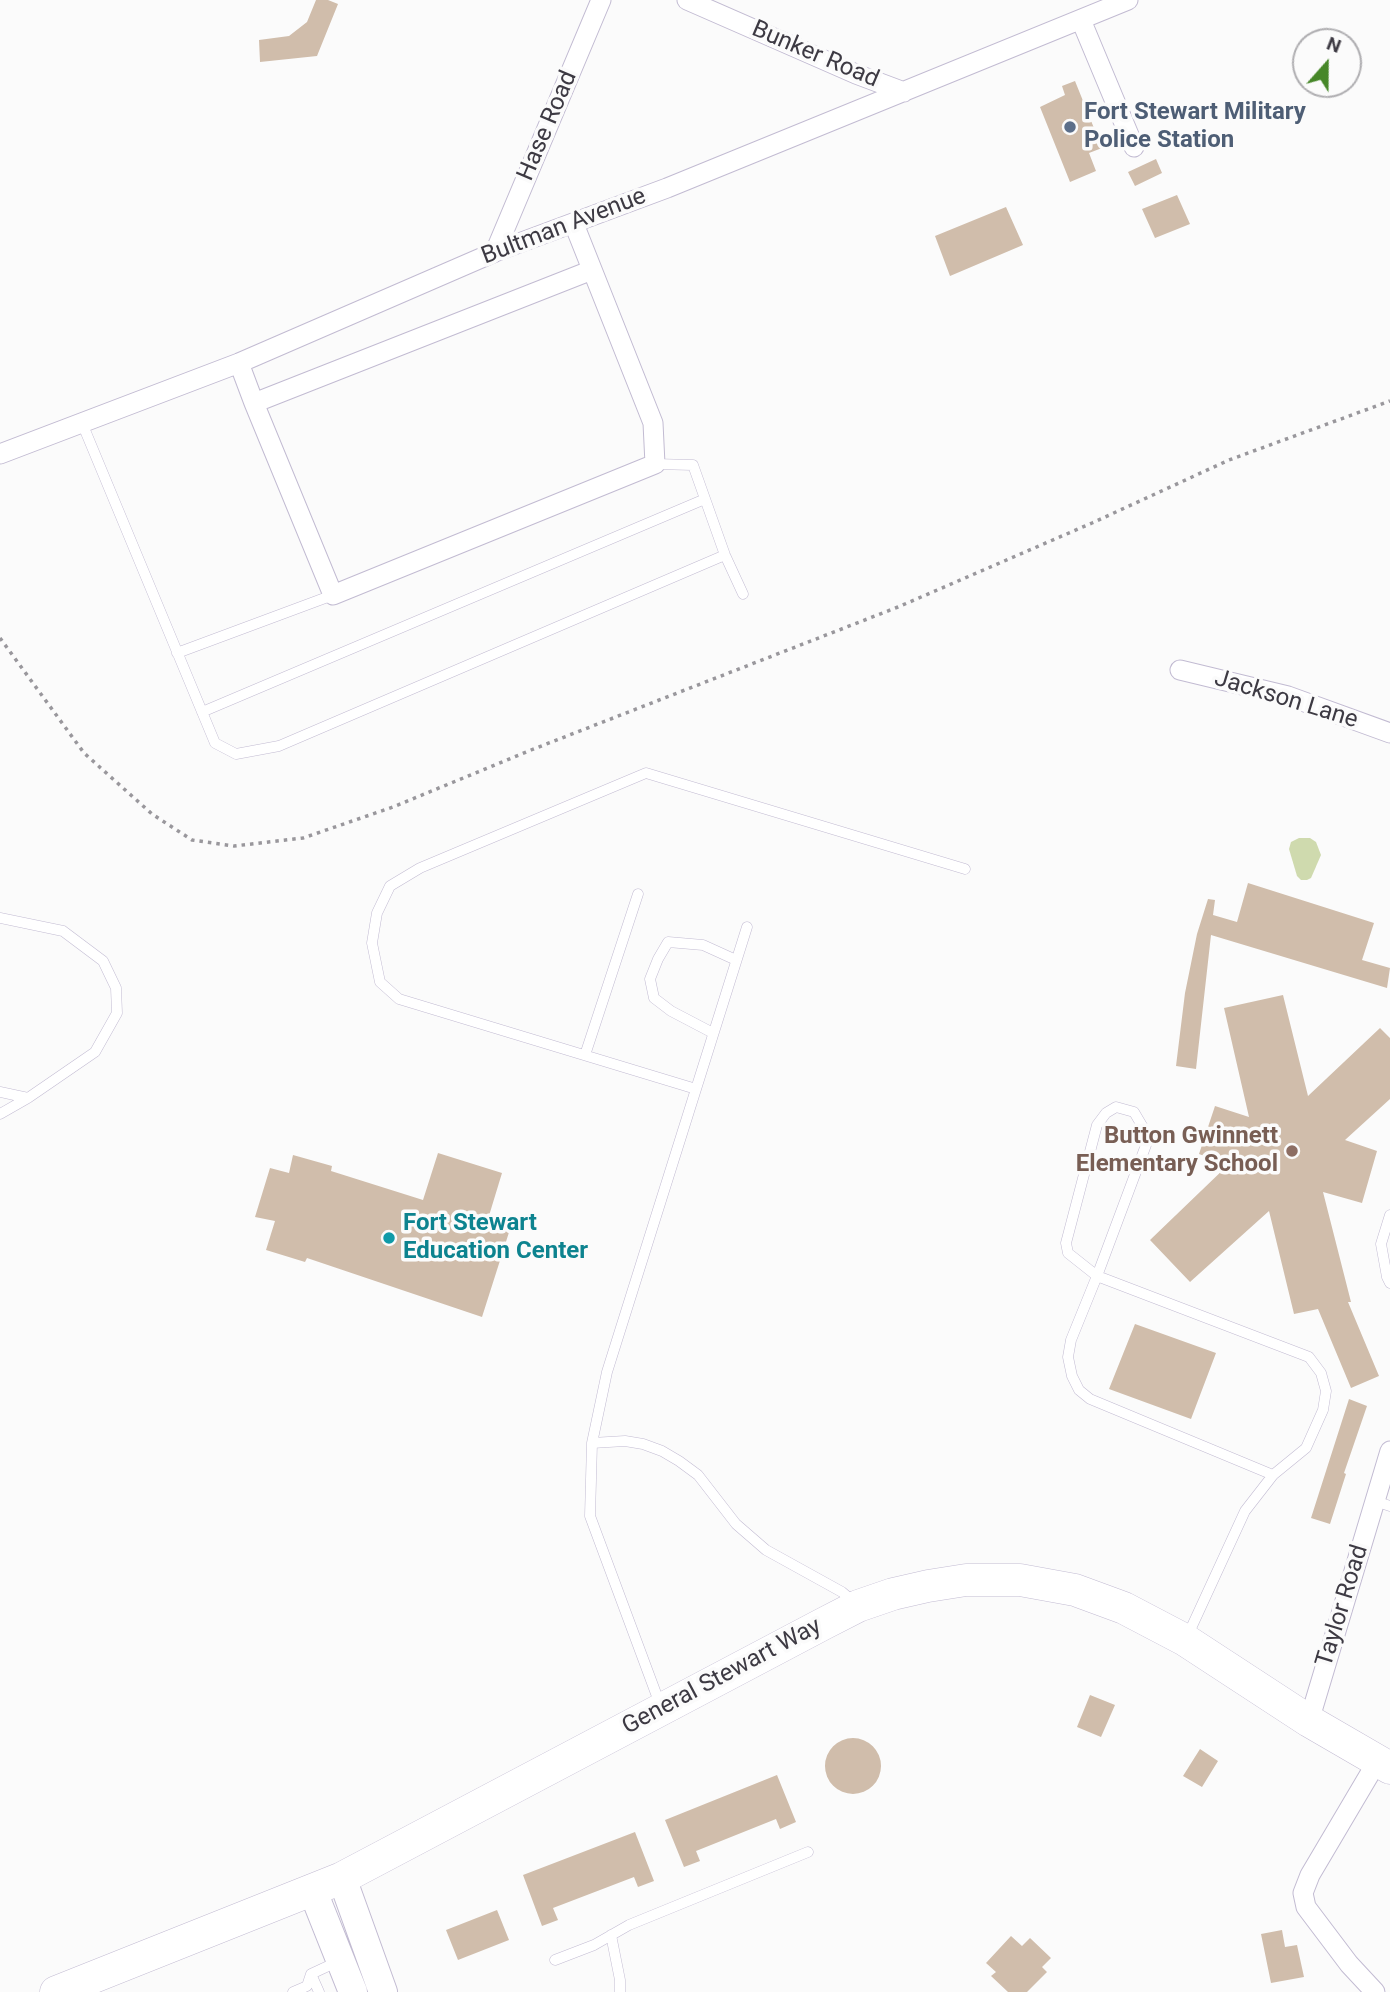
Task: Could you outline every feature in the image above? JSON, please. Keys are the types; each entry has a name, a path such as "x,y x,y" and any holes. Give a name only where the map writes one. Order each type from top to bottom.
{"main road":[{"name":"General Stewart Way","path":"56,1992 342,1878 858,1606 893,1594 941,1584 978,1579 1020,1580 1062,1587 1125,1608 1185,1640 1309,1721 1384,1764"},
{"path":"342,1878 383,1992"},
{"path":"313,1889 353,1992"}],"street":[{"name":"Hase Road","path":"495,252 601,0"},
{"name":"Bunker Road","path":"687,0 856,74 904,92"},
{"name":"Bultman Avenue","path":"0,454 239,363 495,252 574,224 1128,0"},
{"path":"1082,20 1134,147"},
{"path":"239,363 333,595 655,464 653,423 574,224"},
{"path":"254,403 593,270"},
{"name":"Jackson Lane","path":"1180,670 1289,696 1390,733"},
{"name":"Taylor Road","path":"1309,1721 1382,1504 1390,1451"},
{"path":"1375,1992 1349,1964 1306,1907 1303,1893 1310,1875 1384,1764"}],"lane":[{"path":"82,423 215,743 236,754 279,746 725,555"},
{"path":"655,464 693,466 725,555 743,594"},
{"path":"202,712 705,499"},
{"path":"177,653 333,595"},
{"path":"696,1089 399,999 380,982 372,943 377,913 390,886 420,867 646,773 965,869"},
{"path":"585,1055 638,894"},
{"path":"0,918 63,931 103,961 116,988 117,1013 95,1052 0,1114"},
{"path":"662,1708 590,1516 592,1443 607,1372 747,927"},
{"path":"713,1033 671,1011 654,998 650,979 668,942 703,945 736,960"},
{"path":"0,1092 28,1098"},
{"path":"1185,1640 1245,1511 1273,1475 1306,1448 1316,1429 1326,1391 1321,1373 1309,1357 1097,1276 1068,1253 1066,1243 1097,1125 1116,1107 1134,1112 1144,1129 1146,1145 1097,1276 1072,1340 1068,1357 1072,1376 1079,1390 1090,1399 1273,1475"},
{"path":"1390,1215 1381,1244 1390,1283"},
{"path":"592,1443 625,1441 643,1444 680,1461 698,1475 736,1524 757,1543 842,1592 858,1606"},
{"path":"555,1960 808,1852"},
{"path":"611,1934 619,1970 620,1992"},
{"path":"293,1992 307,1986 311,1974 340,1960"},
{"path":"311,1974 318,1992"}],"path":[{"path":"0,638 84,752 152,814 192,840 234,846 303,838 393,807 531,750 898,607 1093,523 1228,460 1390,401"}],"green space":[{"path":"1299,838 1310,838 1316,842 1321,855 1311,878 1307,880 1301,880 1297,876 1289,849 1291,842"}],"building":[{"path":"316,0 328,0 338,4 317,56 260,62 259,40 289,36 307,22"},
{"path":"1075,81 1102,148 1089,153 1096,171 1070,182 1040,107 1065,95 1062,86"},
{"path":"1156,159 1162,173 1135,186 1128,172"},
{"path":"1177,195 1190,224 1155,238 1142,209"},
{"path":"1006,207 1023,245 950,276 935,236"},
{"path":"1248,883 1374,923 1362,960 1390,968 1387,988 1211,935 1196,1069 1176,1066 1185,993 1197,934 1208,899 1215,900 1213,915 1237,922"},
{"path":"1283,995 1308,1096 1380,1028 1390,1038 1390,1099 1345,1140 1377,1151 1362,1203 1323,1192 1351,1302 1348,1302 1379,1376 1351,1388 1318,1309 1294,1314 1269,1211 1190,1282 1150,1240 1228,1165 1199,1154 1215,1106 1249,1117 1224,1008"},
{"name":"Fort Stewart Education Center","path":"438,1153 502,1173 488,1219 511,1226 482,1317 307,1258 305,1262 266,1250 275,1221 255,1217 270,1168 289,1173 293,1155 332,1166 331,1171 423,1200"},
{"path":"1135,1324 1216,1353 1191,1419 1109,1389"},
{"path":"1349,1399 1367,1406 1330,1524 1311,1518"},
{"path":"1090,1695 1115,1705 1101,1737 1077,1727"},
{"path":"853,1738 864,1740 873,1746 879,1755 879,1777 873,1786 864,1792 853,1794 842,1792 833,1786 827,1777 825,1766 827,1755 833,1746 842,1740"},
{"path":"1200,1749 1218,1761 1202,1787 1183,1776"},
{"path":"777,1775 796,1822 780,1829 776,1819 696,1851 700,1861 684,1867 665,1820"},
{"path":"635,1832 654,1881 638,1887 634,1877 553,1908 558,1920 542,1926 523,1875"},
{"path":"497,1910 509,1940 458,1960 446,1930"},
{"path":"1282,1930 1285,1947 1297,1945 1304,1977 1271,1983 1261,1934"},
{"path":"1011,1936 1022,1946 1030,1938 1051,1958 1042,1967 1047,1972 1027,1992 1008,1992 991,1976 996,1972 986,1963"}],"place":[{"name":"Fort Stewart Military Police Station","path":"1070,127"},
{"name":"Button Gwinnett Elementary School","path":"1292,1151"},
{"name":"Fort Stewart Education Center","path":"389,1238"}]}
